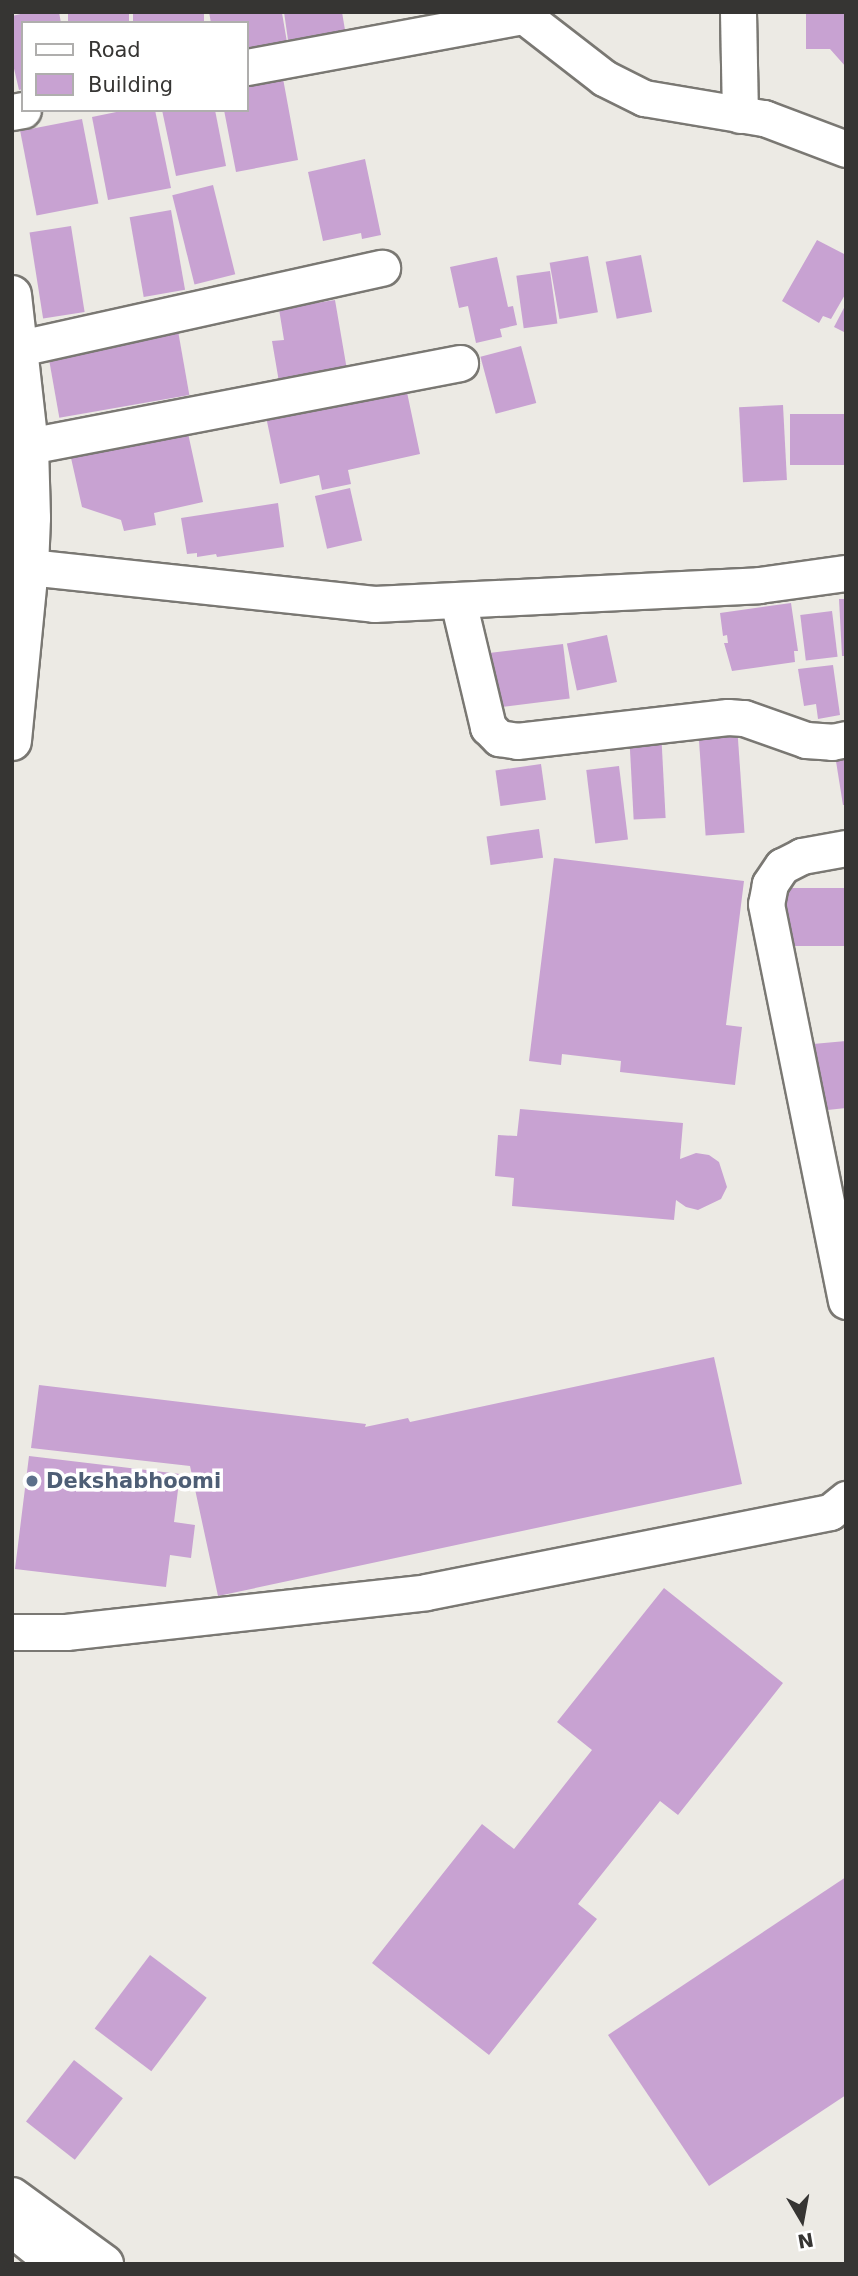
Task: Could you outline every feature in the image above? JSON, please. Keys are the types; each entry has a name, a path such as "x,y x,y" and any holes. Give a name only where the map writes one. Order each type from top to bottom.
{"main road":[{"path":"12,295 29,446 12,741"},
{"path":"12,2197 104,2264"},
{"path":"12,2227 58,2264"}],"street":[{"path":"738,12 740,115"},
{"path":"248,67 521,14 604,78 644,98 764,118 846,149"},
{"path":"20,348 382,268"},
{"path":"29,446 460,363"},
{"path":"21,563 374,604 759,585 846,573"},
{"path":"458,601 488,727 499,738 517,741 728,717 744,718 806,740 832,742 846,738"},
{"path":"846,848 802,856 782,866 770,884 766,904 846,1301"},
{"path":"12,1632 66,1632 426,1592 841,1506"}],"building":[{"path":"29,12 59,12 61,21 21,21 19,90 12,60 12,16"},
{"path":"68,12 129,12 129,21 68,21"},
{"path":"133,12 204,12 204,21 133,21"},
{"path":"209,12 282,13 288,48 248,55 248,21 211,21"},
{"path":"284,12 342,12 345,30 288,40"},
{"path":"806,12 846,12 846,67 830,49 806,49"},
{"path":"282,73 298,160 236,172 224,112 248,112 248,80"},
{"path":"116,112 155,112 171,188 108,200 92,117"},
{"path":"162,112 215,112 226,166 176,176"},
{"path":"82,119 98,203 37,215 20,131"},
{"path":"365,159 381,235 362,239 361,233 323,241 308,172"},
{"path":"213,185 235,274 195,284 172,195"},
{"path":"171,210 185,290 144,297 130,217"},
{"path":"71,226 85,312 43,318 30,233"},
{"path":"817,240 846,255 846,293 831,319 823,316 819,323 782,301"},
{"path":"641,255 652,312 617,319 606,262"},
{"path":"588,256 598,312 559,319 550,263"},
{"path":"497,257 508,307 513,306 517,325 500,329 502,337 476,343 468,306 459,308 450,267"},
{"path":"550,271 557,323 524,328 516,276"},
{"path":"335,300 347,370 279,382 272,341 284,340 279,309"},
{"path":"846,304 846,333 834,327"},
{"path":"177,325 189,395 59,418 47,348"},
{"path":"521,346 536,403 496,414 480,357"},
{"path":"404,378 420,454 348,470 351,484 322,490 319,475 280,484 264,407"},
{"path":"783,405 787,480 743,482 739,407"},
{"path":"790,414 846,414 846,465 790,465"},
{"path":"186,424 203,502 154,513 156,525 124,531 121,520 82,507 69,449"},
{"path":"350,488 362,541 327,549 315,496"},
{"path":"278,503 284,547 217,557 216,554 197,557 197,553 187,554 181,518"},
{"path":"839,599 846,599 846,656 842,656"},
{"path":"791,603 798,651 794,651 795,662 732,671 724,643 728,643 727,635 723,636 720,613"},
{"path":"832,611 838,657 806,661 800,615"},
{"path":"607,635 617,682 577,690 567,644"},
{"path":"563,644 570,699 487,709 481,654"},
{"path":"833,665 840,715 818,719 816,704 804,706 798,669"},
{"path":"737,725 745,833 706,835 698,728"},
{"path":"661,730 666,818 634,820 629,732"},
{"path":"846,753 846,805 843,805 835,755"},
{"path":"541,764 546,800 500,806 495,770"},
{"path":"619,766 628,839 595,843 586,770"},
{"path":"539,829 543,858 491,865 487,836"},
{"path":"554,858 744,881 726,1025 742,1027 735,1085 620,1072 621,1061 562,1054 561,1065 529,1061"},
{"path":"773,888 846,888 846,946 773,946"},
{"path":"846,1041 846,1108 809,1112 802,1045"},
{"path":"520,1109 683,1123 680,1159 696,1153 709,1155 719,1162 727,1187 721,1199 698,1210 686,1207 676,1200 674,1220 512,1206 514,1178 495,1176 498,1135 517,1136"},
{"path":"714,1357 742,1484 218,1596 190,1466 31,1448 39,1385 366,1424 365,1427 408,1418 410,1422"},
{"path":"29,1456 180,1474 174,1522 195,1525 191,1558 170,1555 166,1587 15,1569"},
{"path":"664,1588 783,1683 678,1815 660,1801 578,1904 597,1919 489,2055 372,1963 482,1824 514,1849 592,1750 557,1722"},
{"path":"846,1877 846,2095 709,2186 608,2035"},
{"path":"150,1955 207,1998 151,2071 95,2028"},
{"path":"74,2060 123,2098 75,2160 26,2121"}],"place":[{"name":"Dekshabhoomi","path":"32,1481"}]}
